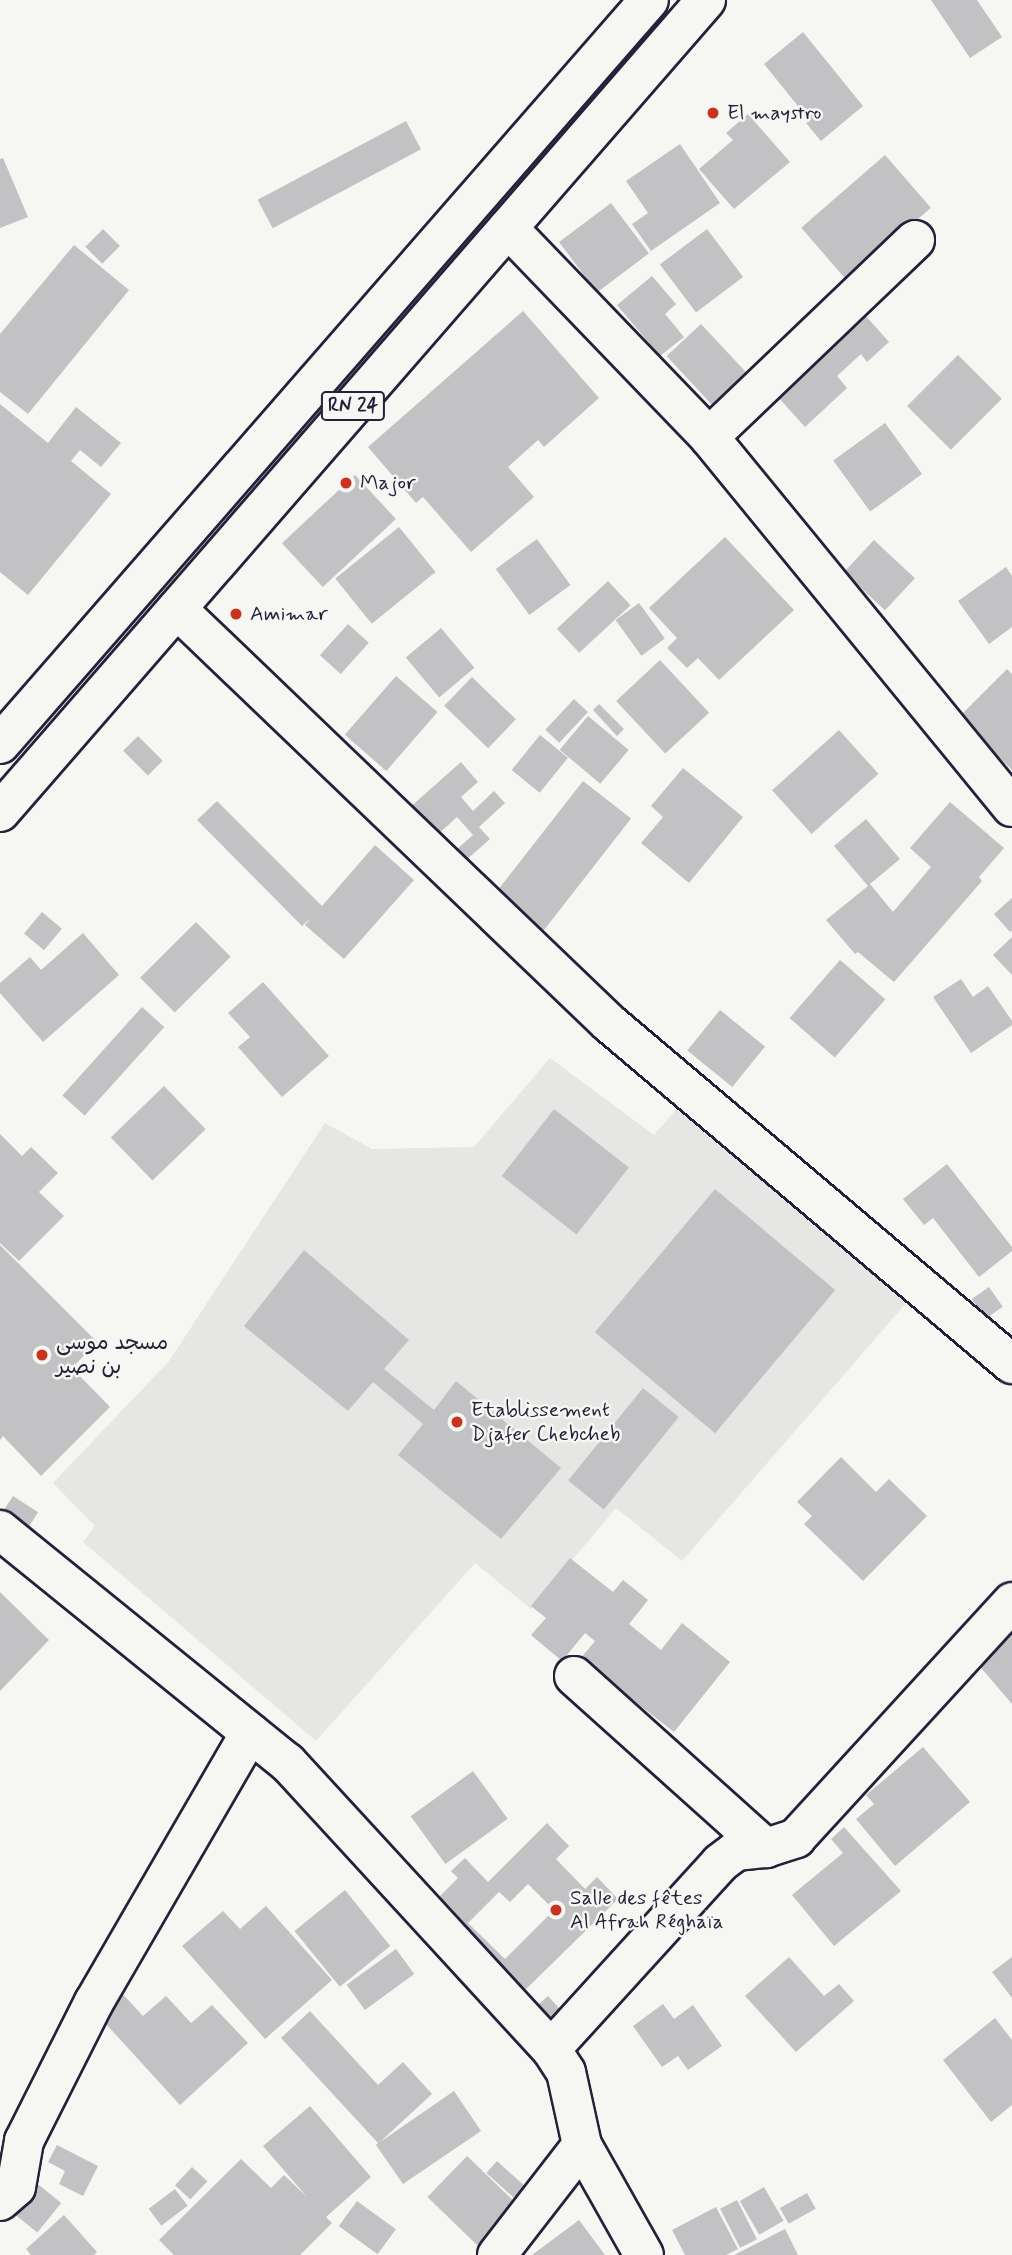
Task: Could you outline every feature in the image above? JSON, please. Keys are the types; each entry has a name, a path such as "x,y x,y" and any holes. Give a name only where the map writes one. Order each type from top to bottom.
{"main road":[{"name":"RN 24","path":"0,744 649,0"},
{"name":"RN 24","path":"0,812 706,0"},
{"path":"508,228 709,438 1012,807"},
{"path":"709,438 915,240"},
{"path":"177,609 609,1023 1012,1364"},
{"path":"0,1530 287,1762 551,2049 566,2072 582,2146 644,2255"},
{"path":"551,2049 720,1863 736,1852 766,1848 796,1839 1012,1602"},
{"path":"574,1676 766,1848"},
{"path":"0,2201 16,2187 24,2141 94,2002 250,1733"},
{"path":"497,2255 582,2146"}],"shaded area":[{"name":"Etablissement Djafer Chebcheb","path":"550,1058 654,1135 688,1096 908,1301 682,1561 616,1508 531,1609 475,1563 316,1741 83,1542 95,1526 53,1483 169,1361 325,1123 372,1149 474,1147"}],"building":[{"path":"931,0 977,0 1002,37 970,58"},
{"path":"803,32 863,106 821,141 806,123 810,121 764,64"},
{"path":"748,114 790,162 734,209 699,169 733,140 726,133"},
{"path":"406,121 421,149 273,228 258,200"},
{"path":"680,144 720,203 651,251 632,224 648,213 626,181"},
{"path":"885,155 931,208 847,281 801,228"},
{"path":"3,158 28,217 0,228 0,159"},
{"path":"611,203 649,253 597,292 559,242"},
{"path":"103,229 120,246 102,264 85,247"},
{"path":"707,229 743,277 696,312 660,265"},
{"path":"74,245 129,290 28,414 0,392 0,334"},
{"path":"652,276 676,304 665,314 684,337 660,356 617,305"},
{"path":"857,306 889,342 867,362 861,354 837,376 847,388 805,427 769,387"},
{"path":"523,311 599,398 544,447 538,440 508,467 534,497 471,552 423,497 416,503 368,447"},
{"path":"701,324 753,380 718,412 667,356"},
{"path":"958,355 1002,399 951,450 907,406"},
{"path":"0,404 48,443 76,407 121,443 101,467 80,450 71,461 111,494 28,595 0,572"},
{"path":"885,423 922,474 870,512 833,461"},
{"path":"355,475 396,519 323,587 282,543"},
{"path":"399,527 436,572 372,624 335,579"},
{"path":"725,537 794,610 719,680 698,658 687,668 667,648 677,638 649,608"},
{"path":"537,539 571,585 529,615 496,569"},
{"path":"874,540 915,578 885,610 844,572"},
{"path":"1006,567 1012,576 1012,627 989,644 958,601"},
{"path":"608,581 631,605 579,653 557,629"},
{"path":"639,603 665,639 641,656 616,620"},
{"path":"348,624 369,643 341,674 320,655"},
{"path":"441,628 474,668 439,697 406,658"},
{"path":"660,660 709,713 665,754 616,701"},
{"path":"1007,669 1012,674 1012,770 959,717"},
{"path":"396,676 438,712 386,771 345,735"},
{"path":"472,677 516,719 488,748 444,706"},
{"path":"574,699 588,712 559,743 545,730"},
{"path":"599,704 624,729 617,736 593,710"},
{"path":"588,716 629,750 600,784 560,750"},
{"path":"839,730 878,774 812,834 772,790"},
{"path":"540,735 568,758 540,793 512,770"},
{"path":"138,736 163,761 148,776 123,751"},
{"path":"461,762 478,782 461,797 473,811 494,791 505,803 479,827 490,839 457,868 448,857 473,835 457,817 425,846 399,817"},
{"path":"683,768 743,817 689,883 641,843 663,817 651,806"},
{"path":"583,781 631,819 536,940 488,902"},
{"path":"217,801 322,906 375,845 414,880 344,959 305,925 311,918 302,926 197,820"},
{"path":"950,802 1004,848 979,877 982,881 894,982 858,952 855,954 826,920 868,886 834,846 866,819 900,859 870,884 893,912 931,867 910,848"},
{"path":"1012,898 1012,930 1010,932 994,914"},
{"path":"42,912 62,929 44,950 24,933"},
{"path":"196,922 231,957 175,1013 140,978"},
{"path":"83,933 119,975 43,1042 0,993 0,983 30,957 41,970"},
{"path":"1012,937 1012,975 993,955"},
{"path":"840,960 885,999 835,1057 789,1018"},
{"path":"961,979 973,997 988,986 1012,1021 1012,1025 971,1053 933,997"},
{"path":"263,982 329,1056 282,1097 238,1047 250,1037 228,1013"},
{"path":"142,1007 164,1027 85,1116 62,1095"},
{"path":"720,1010 765,1047 732,1087 687,1050"},
{"path":"164,1086 206,1129 152,1181 111,1137"},
{"path":"554,1109 629,1167 577,1234 502,1176"},
{"path":"0,1134 22,1156 31,1147 58,1173 39,1192 64,1216 19,1261 0,1243"},
{"path":"947,1164 1012,1247 1012,1251 979,1277 933,1218 924,1225 903,1199"},
{"path":"715,1189 835,1290 715,1433 595,1332"},
{"name":"مسجد موسى بن نصير","path":"0,1245 97,1342 72,1368 110,1407 41,1476 3,1436 0,1440"},
{"path":"304,1250 409,1340 384,1369 434,1410 456,1381 561,1468 501,1539 398,1455 423,1424 373,1382 348,1411 244,1326"},
{"path":"989,1287 1003,1307 986,1319 972,1299"},
{"path":"643,1388 679,1417 604,1509 568,1480"},
{"path":"841,1457 876,1492 889,1479 927,1516 863,1581 804,1524 812,1516 797,1502"},
{"path":"13,1496 38,1512 29,1527 4,1510"},
{"path":"570,1558 613,1592 623,1580 648,1600 629,1624 661,1650 682,1623 730,1662 674,1732 580,1659 595,1641 585,1633 562,1661 531,1635 546,1618 531,1606"},
{"path":"0,1592 49,1640 0,1691"},
{"path":"1012,1631 1012,1704 976,1662"},
{"path":"923,1747 970,1802 895,1866 856,1819 874,1804 866,1795"},
{"path":"473,1771 508,1819 445,1864 411,1816"},
{"path":"547,1823 569,1846 556,1859 585,1889 597,1877 618,1899 516,1999 426,1910 458,1878 451,1871 465,1858 488,1882","holes":["528,1884 554,1910 505,1959 468,1923 499,1892 510,1902"]},
{"path":"844,1827 901,1891 834,1946 792,1895 843,1853 831,1839"},
{"path":"345,1890 390,1946 340,1987 294,1931"},
{"path":"266,1906 332,1980 265,2039 182,1946 223,1911 240,1929"},
{"path":"396,1949 414,1974 365,2010 347,1985"},
{"path":"789,1957 824,1996 839,1984 854,2001 796,2052 745,1996"},
{"path":"1012,1957 1012,1998 992,1972"},
{"path":"120,1991 143,2016 166,1996 191,2023 212,2005 248,2043 180,2105 96,2013"},
{"path":"548,1996 568,2018 550,2034 530,2012"},
{"path":"663,2004 674,2019 693,2005 722,2046 688,2070 678,2056 662,2067 633,2026"},
{"path":"310,2011 378,2085 403,2062 432,2094 380,2142 454,2091 481,2131 403,2184 376,2145 378,2143 281,2038"},
{"path":"995,2018 1012,2040 1012,2105 991,2122 943,2060"},
{"path":"310,2106 371,2177 326,2217 332,2223 300,2255 174,2255 159,2240 241,2159 271,2188 284,2175 307,2197 263,2146"},
{"path":"57,2145 98,2166 83,2196 59,2184 65,2171 48,2162"},
{"path":"467,2156 517,2204 477,2245 427,2197"},
{"path":"497,2161 528,2189 518,2201 486,2173"},
{"path":"192,2167 207,2181 190,2200 175,2185"},
{"path":"34,2181 61,2203 37,2233 10,2211"},
{"path":"764,2187 784,2221 759,2235 740,2201"},
{"path":"175,2189 188,2206 161,2226 149,2209"},
{"path":"807,2193 816,2209 789,2224 780,2208"},
{"path":"737,2200 757,2239 740,2248 720,2209"},
{"path":"357,2201 396,2229 378,2254 339,2226"},
{"path":"716,2207 738,2249 726,2255 685,2255 672,2230"},
{"path":"64,2215 97,2252 94,2255 31,2255 26,2249"},
{"path":"579,2220 605,2255 532,2255"},
{"path":"785,2229 798,2255 734,2255"}],"place":[{"name":"El maystro","path":"713,113"},
{"name":"Major","path":"346,483"},
{"name":"Amimar","path":"236,614"},
{"name":"مسجد موسى بن نصير","path":"42,1355"},
{"name":"Etablissement Djafer Chebcheb","path":"457,1422"},
{"name":"Salle des fêtes Al Afrah Réghaïa","path":"556,1910"}]}
